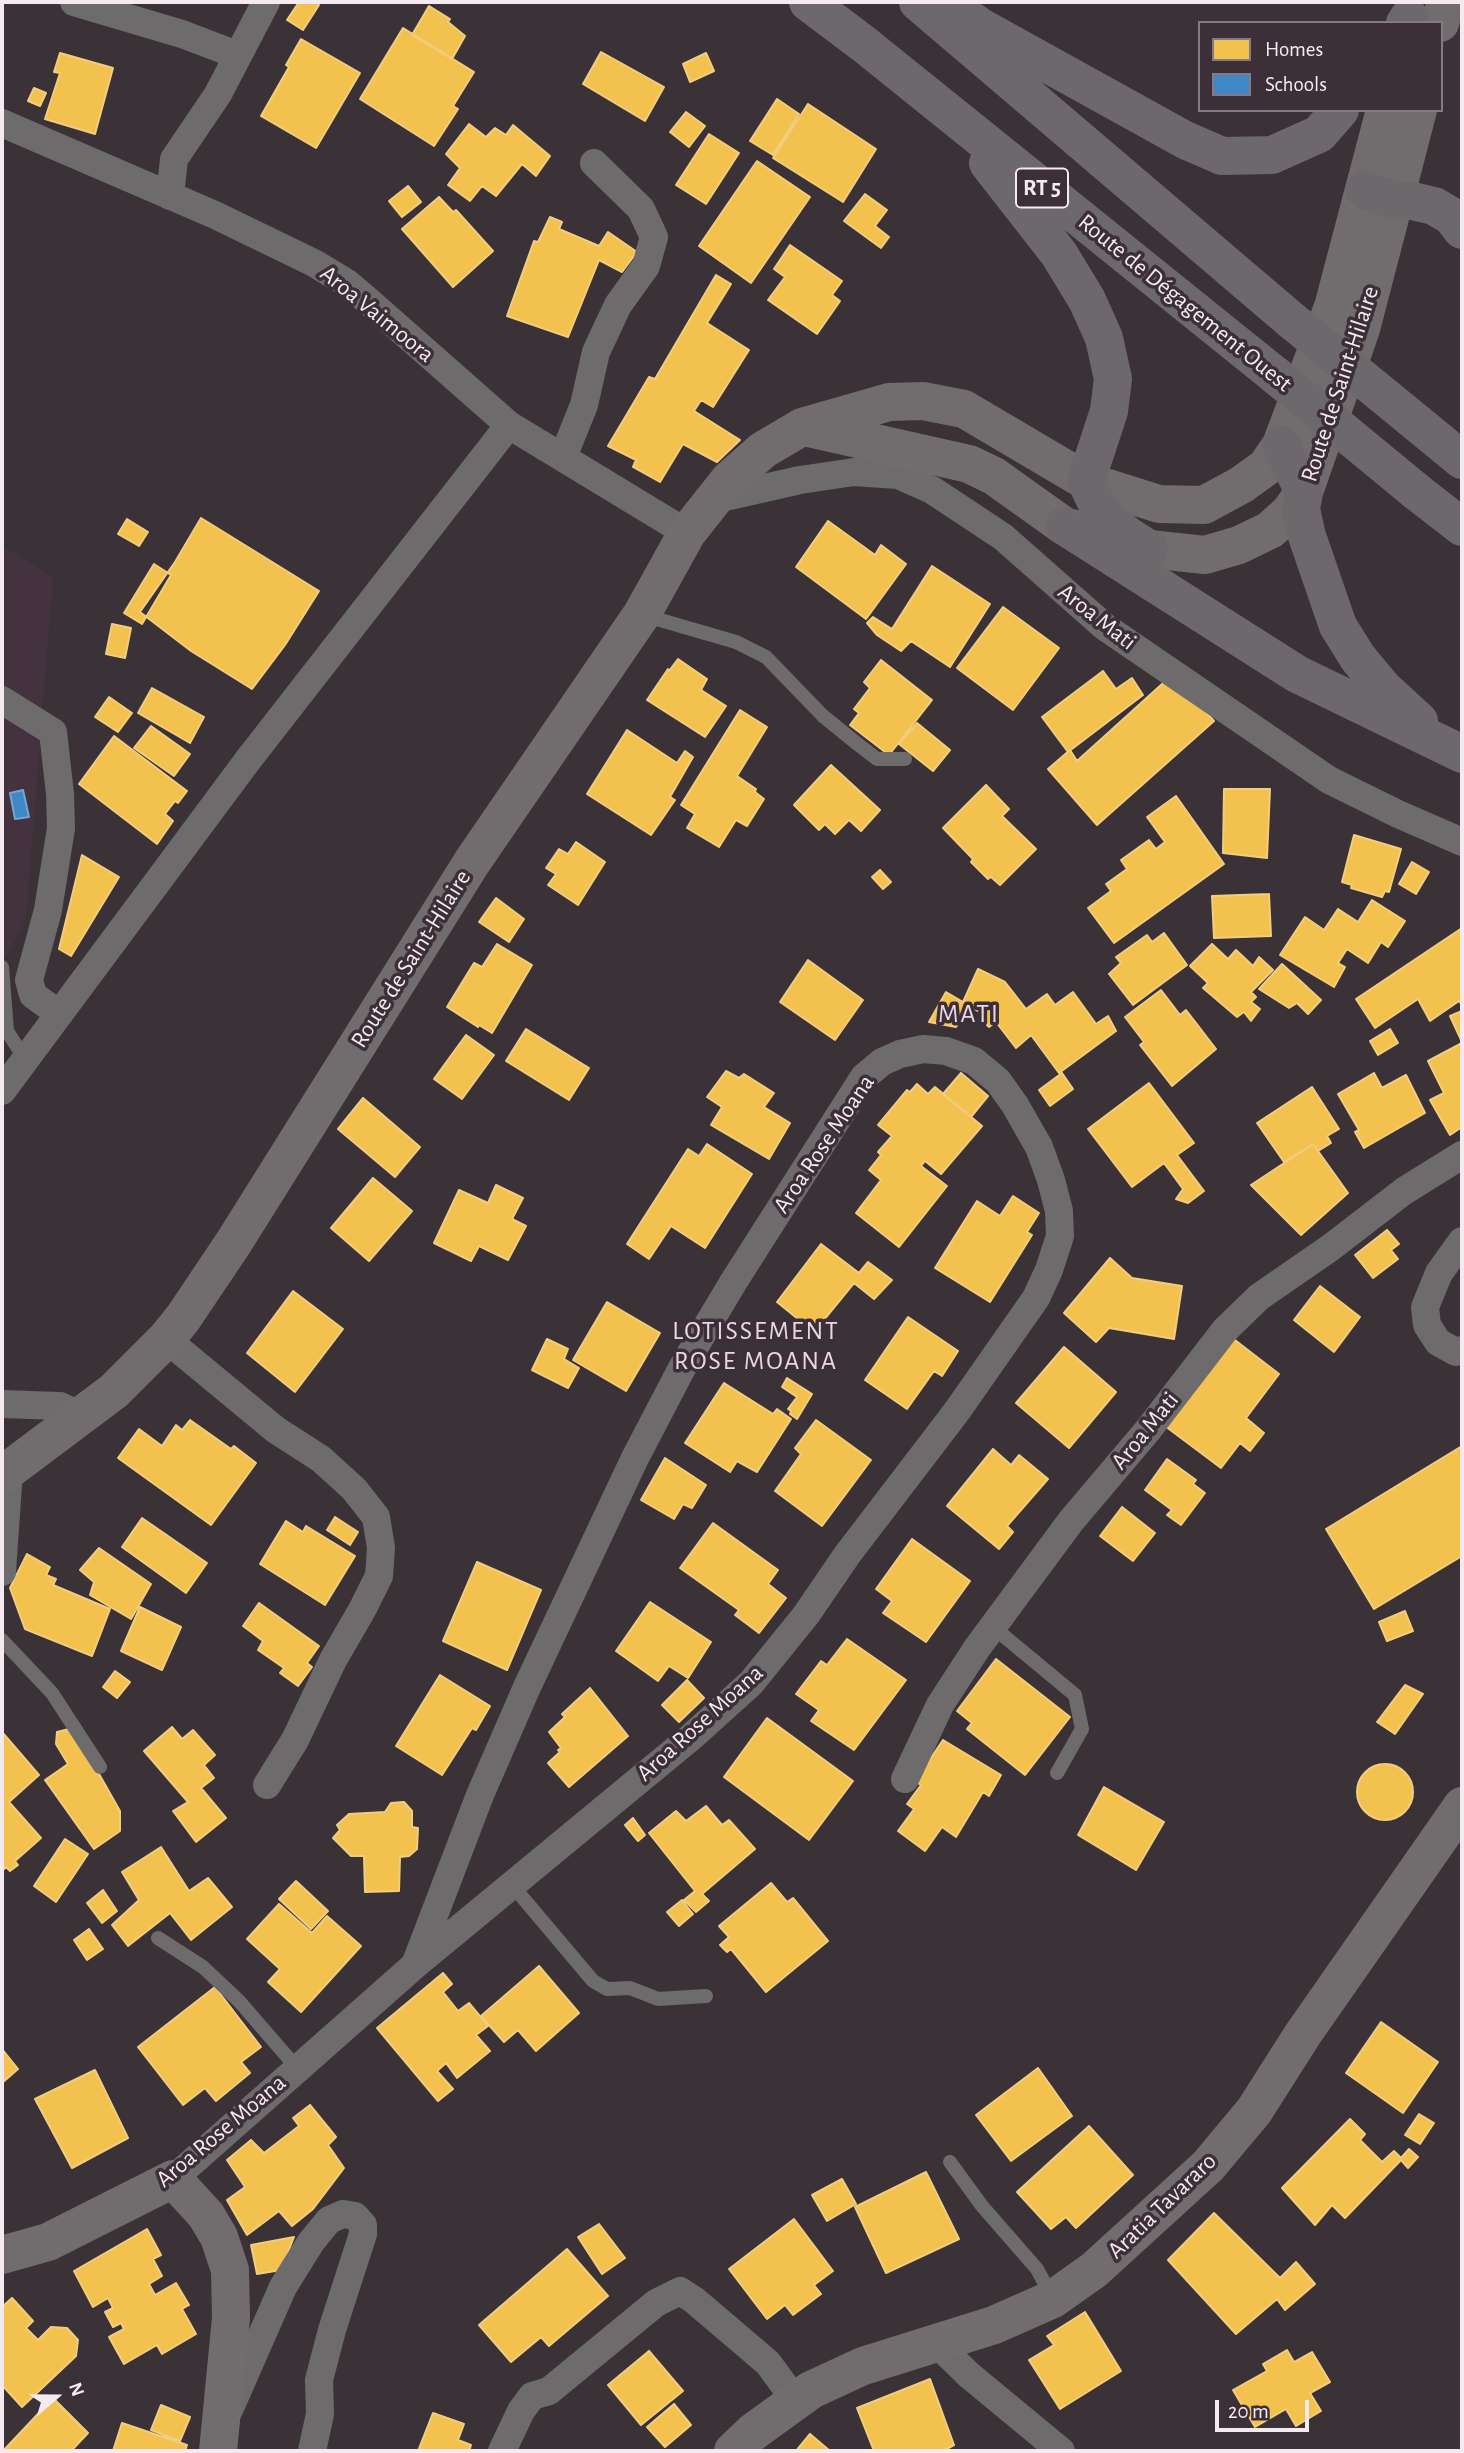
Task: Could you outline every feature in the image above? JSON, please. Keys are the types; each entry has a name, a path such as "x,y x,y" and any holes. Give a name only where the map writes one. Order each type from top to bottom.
{"highway":[{"name":"Route de Dégagement Ouest","path":"808,2 1462,527"},
{"name":"RT 5","path":"918,2 1291,320 1462,460"},
{"path":"946,2 979,26 1185,140 1222,156 1272,155 1318,134 1338,112"},
{"path":"948,112 1059,254 1087,300 1104,338 1113,379 1109,411 1086,481 1098,506 1110,521 1149,549"},
{"path":"1380,196 1434,206 1451,216 1462,230"},
{"path":"1281,445 1304,492 1301,509 1307,536 1338,626 1358,658 1383,688 1457,752"},
{"path":"1064,526 1297,674 1457,752"}],"main road":[{"path":"1415,17 1446,2"},
{"name":"Route de Saint-Hilaire","path":"802,427 969,464 994,476 1064,526 1149,549 1205,555 1239,545 1270,530 1289,513 1304,492 1362,329 1380,196 1385,112"},
{"name":"Route de Saint-Hilaire","path":"6,1473 114,1391 166,1339 197,1297 472,862 642,614 687,533 729,480 763,450 802,427 889,402 923,401 964,409 1086,481 1160,504 1204,505 1241,485 1266,467 1281,445 1333,307 1417,112"},
{"name":"Aratia Tavararo","path":"733,2451 811,2390 863,2366 995,2325 1053,2299 1094,2270 1209,2166 1254,2111 1303,2034 1462,1806"},
{"path":"173,2179 206,2215 219,2237 230,2270 231,2318 219,2440"},
{"name":"Aroa Rose Moana","path":"2,2255 48,2242 173,2179"}],"street":[{"path":"74,2 182,34 237,55"},
{"path":"170,196 174,159 218,94 266,2"},
{"name":"Aroa Vaimoora","path":"2,123 270,240 347,283 509,425 687,533"},
{"path":"563,457 584,405 596,352 618,305 646,266 654,237 641,209 594,163"},
{"path":"3,1087 255,750 509,425"},
{"name":"Aroa Mati","path":"716,499 800,480 854,472 898,475 932,490 1003,537 1105,627 1329,780 1462,842"},
{"path":"2,700 53,732 61,828 48,909 29,980 33,995 58,1013"},
{"name":"Aroa Rose Moana","path":"173,2179 415,1965 698,1731 751,1683 806,1615 957,1411 1035,1298 1049,1270 1059,1236 1059,1211 1039,1147 998,1081 974,1061 946,1051 923,1049 900,1054 883,1062 864,1077 734,1281 682,1368 635,1458 527,1687 480,1795 415,1965"},
{"name":"Aroa Mati","path":"905,1779 940,1705 993,1627 1071,1521 1148,1430 1225,1330 1259,1297 1330,1248 1404,1191 1462,1156"},
{"path":"1462,1241 1439,1273 1425,1307 1427,1325 1438,1342 1456,1352 1462,1350"},
{"path":"166,1339 276,1430 321,1459 354,1489 376,1517 381,1548 379,1576 333,1660 295,1740 267,1785"},
{"path":"2,1404 60,1406 80,1415"},
{"path":"2,1572 6,1473"},
{"path":"219,2440 283,2287 311,2242 329,2220 342,2214 355,2216 363,2225 363,2234 319,2380 320,2414 312,2451"},
{"path":"502,2451 521,2411 532,2396 549,2391 656,2303 680,2291 768,2363 795,2400"},
{"path":"936,2343 969,2375 1062,2451"}],"lane":[{"path":"642,614 736,642 766,657 823,716 855,743 877,759 905,759"},
{"path":"2,967 8,1031 25,1059"},
{"path":"993,1627 1075,1695 1082,1729 1057,1773"},
{"path":"2,1640 52,1693 100,1767"},
{"path":"512,1885 593,1981 607,1989 630,1988 658,1999 706,1996"},
{"path":"158,1938 202,1967 239,2001 297,2068"},
{"path":"950,2162 982,2206 1038,2269 1053,2299"}],"shaded area":[{"path":"2,546 53,577 26,919 2,965"}],"building: Homes":[{"path":"299,2 314,2 319,5 303,30 287,20"},
{"path":"429,6 450,19 448,22 465,36 452,59 412,35"},
{"path":"403,28 474,72 453,106 458,109 434,146 360,99"},
{"path":"301,39 360,73 316,148 261,116 289,67 286,65"},
{"path":"601,52 664,87 645,121 583,84"},
{"path":"60,53 113,68 95,134 45,119 60,73 54,72"},
{"path":"706,53 714,71 690,82 683,64"},
{"path":"34,88 46,93 40,106 28,101"},
{"path":"777,99 799,114 773,155 750,141"},
{"path":"808,104 876,149 843,202 773,158"},
{"path":"686,112 705,126 689,147 670,132"},
{"path":"469,124 486,137 495,128 506,135 513,125 550,156 536,176 522,164 496,196 482,186 470,201 448,185 460,168 446,154"},
{"path":"709,134 739,153 706,204 676,185"},
{"path":"757,161 810,197 751,283 699,246"},
{"path":"408,186 421,202 402,217 389,201"},
{"path":"865,194 887,210 875,226 889,237 881,248 844,221"},
{"path":"439,197 453,212 456,210 493,251 453,287 402,229"},
{"path":"550,217 562,222 559,229 599,246 608,232 637,252 622,272 599,260 568,337 507,316 534,241 538,242"},
{"path":"790,245 842,281 832,295 840,301 817,334 768,300 785,277 774,269"},
{"path":"716,275 731,284 707,323 749,350 713,407 701,400 694,411 740,440 717,462 683,444 660,482 633,467 636,460 608,446 649,377 655,379"},
{"path":"201,518 319,591 285,645 252,689 191,651 140,612 175,562"},
{"path":"127,519 148,532 139,546 118,534"},
{"path":"828,521 875,555 881,545 906,564 866,619 796,567"},
{"path":"154,564 171,575 142,624 124,613"},
{"path":"932,566 990,604 950,667 911,641 901,651 877,635 867,623 873,617 892,629"},
{"path":"1003,607 1059,648 1013,710 957,668"},
{"path":"112,624 131,628 125,658 106,654"},
{"path":"678,659 707,679 701,690 726,706 705,737 647,700"},
{"path":"881,660 932,700 889,755 850,725 859,713 854,709 870,688 864,682"},
{"path":"1103,671 1116,689 1132,678 1143,695 1068,752 1042,717"},
{"path":"1172,675 1214,721 1097,825 1048,769 1070,750 1077,761"},
{"path":"152,688 204,717 190,743 138,713"},
{"path":"109,697 132,713 118,732 95,717"},
{"path":"740,710 767,727 737,776 756,789 755,792 764,799 747,826 736,820 719,847 687,828 695,814 681,805"},
{"path":"917,723 950,750 933,771 899,744"},
{"path":"151,726 190,754 174,776 134,748"},
{"path":"627,730 677,763 685,751 693,757 670,797 675,800 651,835 587,794"},
{"path":"114,736 187,791 165,814 173,821 157,844 79,784"},
{"path":"831,765 880,810 861,831 849,820 835,834 825,824 819,830 794,805"},
{"path":"986,785 1009,809 1002,816 1036,849 1000,885 991,877 988,879 971,862 973,859 943,828"},
{"path":"1224,789 1270,789 1267,858 1223,853"},
{"path":"1176,796 1224,864 1114,943 1088,908 1111,891 1106,884 1127,869 1121,860 1149,840 1156,849 1165,842 1147,817"},
{"path":"1354,835 1401,849 1389,892 1385,891 1382,897 1351,888 1352,885 1342,882"},
{"path":"576,842 605,862 578,905 548,885 556,874 546,868 559,849 568,854"},
{"path":"82,855 119,877 71,956 59,949"},
{"path":"1412,862 1429,872 1416,894 1399,884"},
{"path":"880,870 891,882 883,889 872,877"},
{"path":"1269,894 1271,936 1214,938 1212,896"},
{"path":"496,898 524,919 509,942 479,922"},
{"path":"1372,900 1405,921 1388,947 1381,942 1368,963 1347,949 1338,963 1345,967 1334,987 1280,955 1305,917 1324,930 1338,909 1358,922"},
{"path":"1462,928 1462,1005 1459,1001 1430,1021 1418,999 1375,1028 1356,999"},
{"path":"1164,933 1187,965 1133,1005 1109,974 1121,963 1116,957 1147,935 1152,942"},
{"path":"497,944 532,965 492,1033 447,1007 474,963 482,967"},
{"path":"1212,944 1228,959 1236,950 1253,966 1259,957 1273,970 1251,992 1256,997 1251,1002 1260,1009 1251,1021 1244,1012 1237,1017 1203,988 1208,983 1190,966"},
{"path":"808,960 863,1000 835,1040 780,1002"},
{"path":"1282,964 1321,1000 1308,1014 1297,1003 1289,1008 1259,989"},
{"path":"978,969 1005,982 1026,1009 1047,994 1055,1005 1073,992 1096,1024 1108,1016 1116,1031 1059,1073 1031,1035 1016,1048 996,1022 989,1027 980,1018 982,1013 969,1006 956,1027 929,1022 946,992 963,1002"},
{"path":"1161,990 1180,1015 1186,1010 1216,1049 1172,1086 1140,1045 1144,1042 1125,1017"},
{"path":"1462,1011 1462,1042 1450,1016"},
{"path":"526,1029 589,1068 569,1100 506,1061"},
{"path":"1390,1029 1398,1043 1378,1055 1370,1041"},
{"path":"466,1035 494,1055 462,1099 434,1079"},
{"path":"1462,1043 1462,1127 1450,1135 1430,1100 1444,1093 1428,1061"},
{"path":"726,1071 739,1078 744,1074 774,1093 764,1107 790,1123 769,1159 711,1125 722,1107 707,1097"},
{"path":"961,1073 988,1096 971,1117 943,1094"},
{"path":"1062,1073 1073,1089 1050,1106 1039,1090"},
{"path":"1374,1073 1382,1088 1406,1075 1425,1113 1364,1148 1355,1132 1359,1130 1338,1094"},
{"path":"1149,1083 1194,1143 1177,1155 1204,1191 1188,1203 1176,1199 1183,1189 1164,1163 1132,1187 1088,1129"},
{"path":"917,1084 928,1094 935,1087 982,1126 941,1174 925,1161 921,1166 947,1186 899,1247 856,1213 881,1180 869,1170 881,1155 878,1152 892,1136 878,1125 907,1090 910,1092"},
{"path":"1312,1087 1339,1129 1327,1136 1331,1143 1318,1151 1313,1144 1284,1162 1257,1123"},
{"path":"363,1098 420,1147 395,1177 338,1129"},
{"path":"707,1144 752,1174 705,1248 671,1226 649,1259 627,1244 688,1149 699,1156"},
{"path":"1313,1144 1348,1193 1301,1235 1251,1185"},
{"path":"373,1178 412,1211 369,1261 331,1228"},
{"path":"496,1185 523,1198 512,1219 526,1226 508,1260 479,1246 471,1261 434,1243 459,1190 488,1203"},
{"path":"1013,1196 1039,1213 1027,1232 1032,1235 990,1302 935,1268 977,1201 1000,1216"},
{"path":"1387,1230 1399,1244 1391,1250 1398,1259 1373,1278 1355,1255"},
{"path":"821,1244 859,1273 868,1262 892,1280 874,1299 854,1283 814,1332 777,1302"},
{"path":"1110,1258 1132,1278 1182,1286 1174,1339 1109,1328 1096,1342 1064,1313"},
{"path":"1320,1286 1360,1317 1334,1352 1294,1320"},
{"path":"293,1291 343,1329 295,1392 247,1353"},
{"path":"607,1302 660,1333 626,1391 573,1360"},
{"path":"908,1317 958,1351 942,1376 934,1371 907,1409 865,1380"},
{"path":"1231,1337 1279,1374 1246,1418 1264,1433 1250,1451 1240,1443 1221,1468 1165,1426"},
{"path":"547,1339 568,1349 564,1359 579,1368 568,1388 532,1370"},
{"path":"1064,1347 1116,1392 1069,1448 1016,1403"},
{"path":"787,1378 812,1394 797,1419 788,1409 797,1397 782,1387"},
{"path":"724,1383 773,1414 777,1409 791,1419 757,1472 737,1461 730,1472 685,1443"},
{"path":"190,1420 231,1449 234,1446 256,1463 211,1525 118,1458 139,1429 162,1446 176,1425 182,1430"},
{"path":"816,1420 871,1460 822,1526 775,1491 801,1454 795,1448"},
{"path":"1462,1446 1462,1556 1374,1609 1326,1529"},
{"path":"993,1449 1011,1465 1019,1455 1048,1479 1007,1526 1013,1532 999,1549 947,1506"},
{"path":"665,1458 706,1485 692,1508 683,1504 674,1519 641,1500"},
{"path":"1167,1459 1196,1480 1193,1484 1205,1493 1181,1525 1167,1515 1172,1510 1145,1490"},
{"path":"1122,1507 1155,1533 1133,1561 1100,1536"},
{"path":"335,1517 358,1532 350,1545 327,1530"},
{"path":"142,1518 207,1563 186,1593 122,1547"},
{"path":"286,1521 303,1532 306,1526 355,1556 325,1605 260,1564"},
{"path":"713,1523 778,1570 768,1584 786,1598 759,1633 735,1615 739,1610 680,1568"},
{"path":"912,1539 970,1581 926,1642 883,1613 892,1601 876,1589"},
{"path":"99,1548 151,1584 131,1619 90,1595 94,1582 80,1570"},
{"path":"27,1554 50,1567 46,1575 56,1579 53,1585 110,1609 92,1656 25,1629 10,1588"},
{"path":"477,1562 541,1590 507,1670 443,1641"},
{"path":"650,1602 711,1642 688,1678 669,1666 658,1681 616,1651"},
{"path":"259,1603 319,1646 307,1663 312,1667 298,1686 280,1673 284,1668 258,1650 263,1641 243,1626"},
{"path":"140,1607 181,1627 162,1670 121,1651"},
{"path":"1405,1611 1413,1631 1387,1641 1379,1622"},
{"path":"847,1639 906,1680 854,1750 811,1721 819,1710 796,1694 821,1661 827,1665"},
{"path":"996,1659 1070,1717 1025,1775 967,1729 972,1723 957,1711"},
{"path":"115,1671 130,1682 117,1698 103,1687"},
{"path":"440,1675 490,1706 476,1730 472,1728 442,1775 396,1746"},
{"path":"687,1680 704,1698 679,1722 662,1705"},
{"path":"1405,1685 1423,1694 1395,1734 1377,1722"},
{"path":"590,1688 628,1736 569,1787 548,1763 561,1748 549,1732 565,1717 562,1714"},
{"path":"767,1718 853,1781 809,1840 724,1777"},
{"path":"172,1727 182,1739 193,1730 215,1755 204,1765 214,1778 201,1788 226,1818 196,1842 173,1811 188,1802 144,1751"},
{"path":"73,1728 120,1811 120,1831 94,1849 45,1780 68,1764 56,1744 57,1732"},
{"path":"2,1732 39,1775 9,1802 41,1838 15,1861 18,1865 10,1871 6,1867 2,1871"},
{"path":"943,1740 1001,1775 989,1796 983,1792 956,1837 942,1827 925,1851 898,1831 914,1809 907,1804 921,1785 915,1781"},
{"path":"1380,1764 1390,1764 1405,1772 1411,1781 1411,1803 1405,1812 1390,1820 1380,1820 1362,1808 1357,1797 1357,1787 1369,1769"},
{"path":"1104,1787 1164,1822 1136,1870 1078,1835"},
{"path":"404,1802 412,1811 412,1827 418,1828 417,1849 409,1856 400,1857 399,1891 365,1892 364,1856 351,1856 333,1838 340,1830 337,1825 349,1814 385,1812 391,1803"},
{"path":"706,1806 722,1825 729,1820 755,1849 702,1894 709,1901 696,1912 684,1900 695,1891 649,1833 676,1811 686,1821"},
{"path":"633,1818 645,1835 638,1841 625,1825"},
{"path":"65,1839 88,1854 56,1902 34,1886"},
{"path":"161,1847 189,1891 208,1878 232,1907 191,1940 170,1913 128,1946 112,1925 139,1900 122,1872"},
{"path":"296,1881 328,1911 311,1929 279,1899"},
{"path":"771,1883 787,1902 793,1898 828,1941 766,1992 731,1949 727,1952 720,1945 729,1937 719,1926"},
{"path":"103,1890 117,1911 102,1923 87,1903"},
{"path":"682,1900 693,1914 679,1926 667,1912"},
{"path":"279,1904 312,1933 327,1916 361,1946 301,2012 268,1982 280,1969 247,1939"},
{"path":"89,1929 103,1949 87,1960 74,1940"},
{"path":"539,1966 579,2013 536,2051 518,2030 504,2042 481,2016"},
{"path":"443,1973 452,1984 443,1992 458,2011 469,2003 488,2026 476,2035 490,2051 457,2078 446,2063 437,2071 453,2089 438,2101 377,2028"},
{"path":"215,1987 261,2047 241,2062 250,2073 216,2101 205,2088 183,2105 138,2047"},
{"path":"1381,2022 1438,2062 1403,2113 1346,2073"},
{"path":"2,2049 18,2069 2,2083"},
{"path":"1038,2068 1072,2116 1011,2161 976,2115"},
{"path":"95,2070 128,2138 72,2168 35,2099"},
{"path":"310,2105 336,2137 328,2145 344,2168 313,2209 292,2226 279,2211 247,2235 227,2200 245,2187 227,2160 251,2140 264,2153 299,2126 293,2118"},
{"path":"1419,2114 1434,2123 1420,2144 1405,2135"},
{"path":"1350,2119 1365,2134 1360,2140 1382,2162 1394,2151 1401,2158 1409,2149 1418,2157 1408,2168 1401,2160 1345,2218 1332,2205 1315,2225 1282,2188"},
{"path":"1089,2126 1133,2175 1076,2228 1066,2217 1051,2229 1017,2192"},
{"path":"926,2172 959,2239 886,2273 855,2207"},
{"path":"842,2179 856,2204 827,2221 812,2195"},
{"path":"1214,2213 1280,2278 1296,2262 1315,2284 1285,2310 1277,2299 1236,2334 1168,2260"},
{"path":"794,2219 833,2271 814,2285 821,2294 793,2315 785,2305 767,2319 729,2269"},
{"path":"599,2224 625,2258 602,2274 578,2237"},
{"path":"147,2229 161,2255 153,2259 162,2276 149,2284 155,2295 176,2283 189,2305 182,2309 196,2334 162,2354 157,2345 124,2364 109,2337 124,2329 121,2323 113,2327 105,2312 113,2308 108,2298 93,2307 74,2271"},
{"path":"294,2237 281,2270 257,2274 251,2245"},
{"path":"567,2249 608,2296 549,2346 541,2337 511,2362 479,2325"},
{"path":"12,2298 33,2321 26,2328 38,2340 51,2327 67,2328 78,2340 76,2356 22,2407 2,2385 2,2307"},
{"path":"1085,2312 1121,2371 1060,2409 1029,2360 1054,2345 1047,2336"},
{"path":"1287,2350 1294,2362 1312,2352 1330,2382 1310,2393 1321,2411 1296,2426 1286,2409 1255,2427 1233,2390 1267,2371 1263,2364"},
{"path":"649,2351 683,2391 641,2425 608,2385"},
{"path":"930,2379 954,2445 943,2451 874,2451 857,2408"},
{"path":"53,2398 88,2433 71,2451 3,2451"},
{"path":"674,2404 691,2425 665,2447 647,2427"},
{"path":"161,2405 190,2417 180,2441 151,2430"},
{"path":"433,2413 464,2424 458,2440 471,2445 469,2451 418,2451"},
{"path":"122,2423 187,2445 185,2451 113,2451"},
{"path":"810,2434 830,2451 796,2451"}],"building: Schools":[{"path":"23,790 29,817 15,819 10,793"}],"district":[{"name":"MATI","path":"969,1014"},
{"name":"LOTISSEMENT ROSE MOANA","path":"756,1346"}]}
